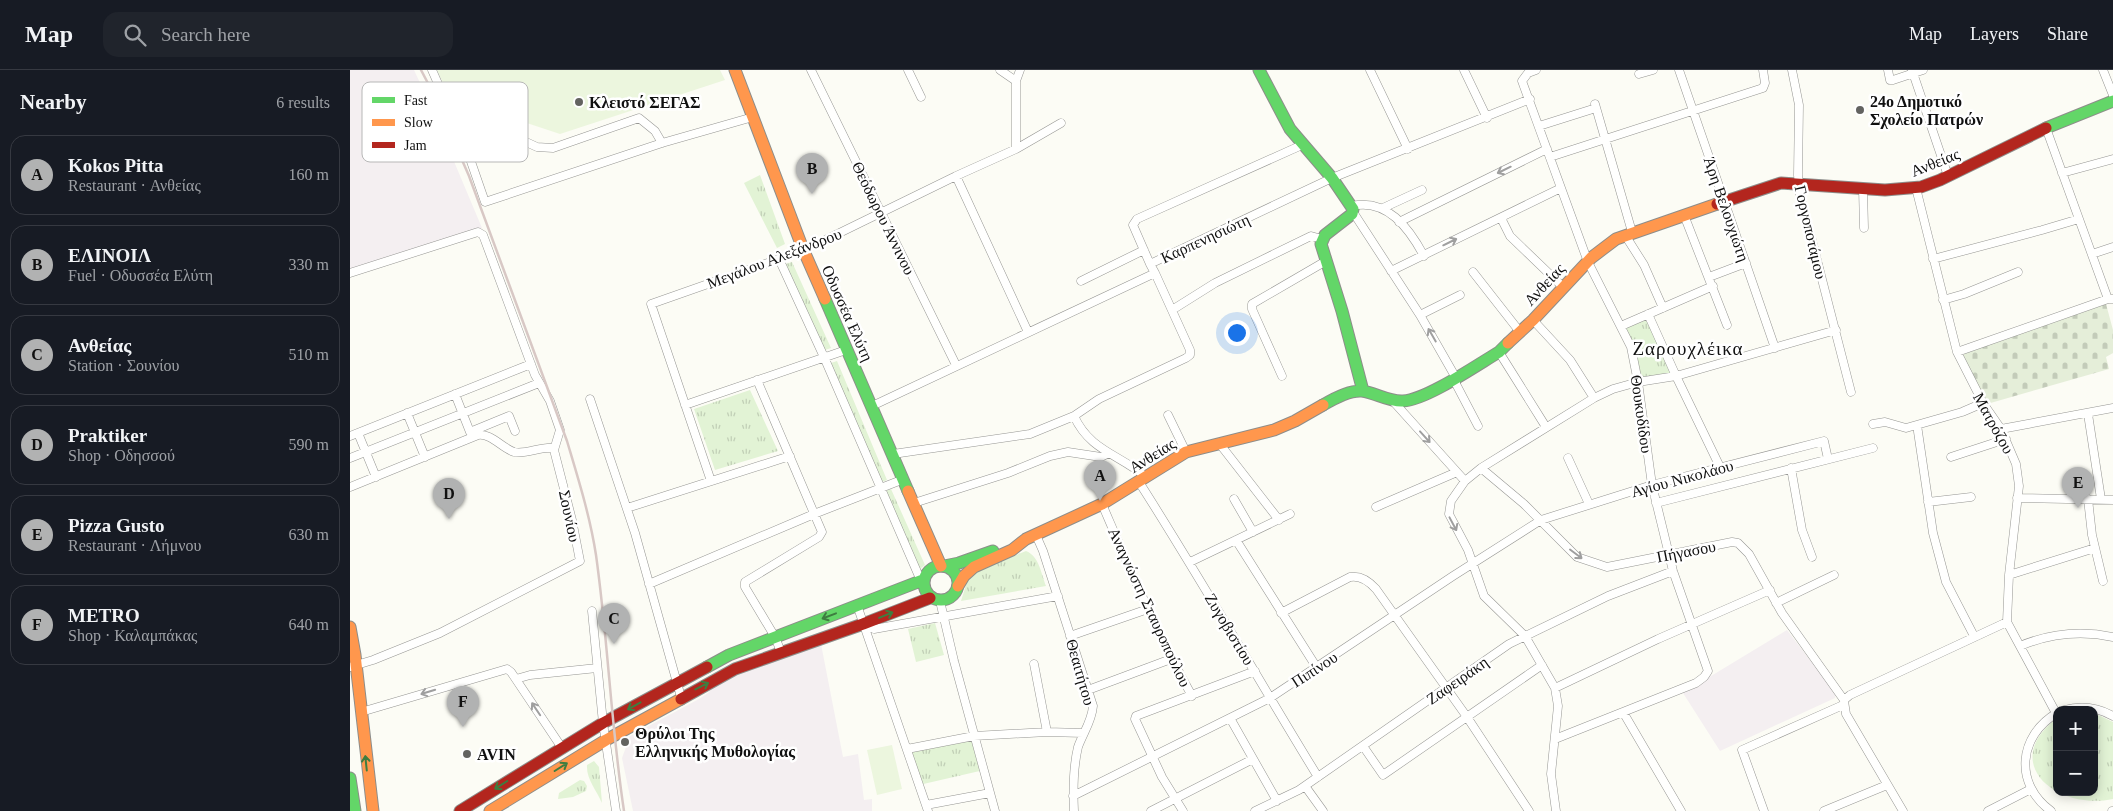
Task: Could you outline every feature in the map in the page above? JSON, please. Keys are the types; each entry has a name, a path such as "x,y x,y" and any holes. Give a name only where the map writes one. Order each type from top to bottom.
{"main road":[{"name":"Οδυσσέα Ελύτη","path":"735,70 803,250 943,566"},
{"path":"1259,70 1287,124 1332,178 1353,209 1322,239 1321,246 1342,311 1363,391"},
{"name":"Ανθείας","path":"943,566 959,563 1036,535 1102,504 1186,452 1274,430 1295,421 1346,393 1363,391 1392,400 1403,401 1419,398 1499,352 1533,320 1588,262 1607,245 1628,233 1781,183 1863,189 1916,188 1948,176 2046,128 2113,101"},
{"name":"Ανθείας","path":"958,586 964,576 974,567 1012,550 1020,542"},
{"path":"460,811 603,723 729,655 922,581 930,569 943,566 956,575 958,586 953,596 935,599 735,669 681,697 606,740 490,811"},
{"path":"922,581 924,589 935,599"},
{"path":"350,627 353,666 361,712 373,811"},
{"path":"524,770 533,785"},
{"path":"350,778 355,811"}],"street":[{"path":"432,70 437,82"},
{"name":"Θεόδωρου Άννινου","path":"811,70 956,365"},
{"path":"908,70 921,97"},
{"path":"1016,149 1016,82 1020,70"},
{"path":"1370,70 1408,149"},
{"path":"1464,70 1487,118"},
{"name":"Θουκυδίδου","path":"1536,70 1528,73 1522,81 1588,262 1631,347 1638,382 1652,485 1668,554 1708,671 1696,683 1624,712"},
{"path":"1639,74 1653,70"},
{"name":"Άρη Βελουχιώτη","path":"1679,70 1774,348"},
{"path":"1399,222 1549,153 1605,140 1763,88 1765,83 1763,70"},
{"name":"Γοργοποτάμου","path":"1792,70 1800,111 1799,184 1806,220 1851,392"},
{"path":"1888,70 1890,80 1923,70"},
{"path":"2103,70 2113,96"},
{"path":"1003,71 1016,82"},
{"path":"1913,72 1948,176"},
{"name":"Καρπενησιώτη","path":"872,406 1155,273 1150,264 1332,178 1530,100"},
{"path":"1539,126 1595,106 1628,233 1663,308"},
{"path":"471,162 485,202 662,144 753,117"},
{"path":"528,143 537,147 553,148 639,118 655,131 662,144"},
{"name":"Μεγάλου Αλεξάνδρου","path":"711,481 651,304 803,250 1016,149 1061,123"},
{"path":"1957,352 2111,299 2092,254 2046,128"},
{"path":"1150,264 1133,225 1137,219 1302,144"},
{"path":"2062,173 2113,158"},
{"path":"956,176 1028,332"},
{"path":"1391,272 1561,188"},
{"name":"Ματρόζου","path":"1916,188 1957,352 1983,403 2001,429 2016,464 2019,486 2009,574 2007,622"},
{"path":"1863,189 1864,228"},
{"path":"1383,208 1422,190"},
{"path":"1424,256 1412,234 1383,208 1366,204 1353,209 1391,272 1420,315 1456,378 1456,384 1478,426"},
{"path":"1684,215 1727,325"},
{"path":"1501,218 1510,236 1564,288"},
{"path":"1933,259 2079,219"},
{"name":"Σουνίου","path":"350,273 478,232 483,235 531,364 539,383 550,401 560,430 554,448 572,520 580,562 452,627 353,666"},
{"path":"1172,310 1215,283 1311,236 1322,239"},
{"path":"2092,254 2113,247"},
{"path":"1081,280 1144,250"},
{"path":"779,259 922,581"},
{"path":"1282,376 1252,309 1252,304 1326,261"},
{"path":"1709,277 1746,264"},
{"path":"1473,272 1520,332"},
{"path":"1943,300 1964,294 2018,272"},
{"path":"893,454 1030,434 1074,416 1099,399 1186,358 1190,354 1190,350 1155,273"},
{"path":"1621,326 1713,286"},
{"path":"1420,315 1460,295"},
{"path":"1648,314 1720,467"},
{"path":"1533,320 1570,360 1594,398"},
{"path":"1556,811 1551,774 1558,706 1555,688 1525,636 1484,596 1473,563 1449,514 1451,501 1465,480 1481,468 1594,398 1613,389 1638,382 1676,376 1836,330"},
{"path":"685,405 846,350"},
{"path":"1499,352 1546,427"},
{"path":"376,477 366,452 354,434 531,364"},
{"path":"757,380 822,532 819,537 745,582 745,587 775,637 780,652"},
{"path":"350,458 539,383"},
{"path":"455,394 473,434"},
{"path":"590,399 627,508 681,697"},
{"path":"1392,400 1465,480"},
{"path":"1874,424 1885,422 1906,428 1962,412 1983,403"},
{"path":"2001,429 2113,408"},
{"path":"407,413 425,457"},
{"path":"2088,414 2101,499"},
{"path":"1168,415 1186,452"},
{"path":"350,487 425,457 510,416 515,431"},
{"path":"1074,416 1085,436 1109,453 1134,467 1142,479"},
{"path":"1917,425 1932,534 1946,582 1974,636"},
{"path":"473,434 486,436 511,451 518,453 554,448"},
{"path":"1951,457 2006,439"},
{"name":"Αγίου Νικολάου","path":"1541,520 1652,485 1824,441 1828,458"},
{"path":"1219,443 1279,520"},
{"name":"Αγίου Νικολάου","path":"1656,503 1828,458 1874,448"},
{"path":"914,503 1008,473 1050,456 1068,452 1101,457 1109,453"},
{"path":"627,508 790,456"},
{"path":"1568,458 1589,504"},
{"name":"Πήγασου","path":"1481,468 1541,520 1577,557 1601,566 1607,567 1736,542 1749,554 1776,603 1843,702 1846,714 1903,811"},
{"path":"1791,468 1802,530 1812,557"},
{"path":"1376,506 1457,472"},
{"path":"649,584 814,514 904,479"},
{"name":"Ζυγοβιστίου","path":"1142,479 1318,777"},
{"path":"1928,502 1971,497"},
{"path":"2017,498 2113,500"},
{"path":"1234,499 1253,532"},
{"path":"2088,499 2095,548 2103,581"},
{"name":"Αναγνώστη Σταυροπούλου","path":"1102,504 1171,659 1192,696 1134,719 1152,758 1174,799 1183,811"},
{"path":"1190,562 1290,514"},
{"name":"Πιπίνου","path":"1074,796 1270,698 1541,520"},
{"name":"Θεαιτήτου","path":"1036,535 1043,551 1088,690 1092,712 1075,762 1074,811"},
{"path":"1236,540 1317,668"},
{"path":"2009,574 2095,548"},
{"name":"Ζαφειράκη","path":"1255,811 1305,786 1509,644 1618,592 1673,571"},
{"path":"1776,603 1834,575"},
{"path":"1281,613 1346,578 1356,576 1372,584 1467,717 1529,811"},
{"path":"1555,688 1770,590"},
{"path":"863,624 874,629 943,615 1058,596"},
{"path":"935,599 943,615 995,811"},
{"path":"857,605 927,808 990,793"},
{"path":"1070,636 1148,609"},
{"path":"592,611 603,723 616,811"},
{"path":"1764,811 1743,753 1744,748 1843,702 1850,695 2007,622 2053,707"},
{"path":"2020,646 2048,636 2071,632 2113,637"},
{"path":"1088,690 1171,659"},
{"path":"1034,664 1047,732"},
{"path":"1362,746 1383,775 1542,665"},
{"path":"516,679 530,674 597,668"},
{"path":"361,712 502,670 509,670 562,748"},
{"path":"1192,696 1255,671"},
{"path":"2098,710 2113,716"},
{"path":"1555,739 1624,712 1681,811"},
{"path":"2051,811 2039,801 2031,789 2025,769 2027,749 2038,728 2053,716"},
{"path":"1230,718 1278,801"},
{"path":"907,749 974,736 1047,732 1084,733"},
{"path":"1150,811 1253,759"},
{"path":"1824,811 1887,785"},
{"path":"1305,786 1323,811"},
{"path":"1988,811 2031,789"}],"shaded area":[{"path":"350,70 414,70 420,82 362,82 362,162 454,162 482,228 350,270"},
{"path":"1787,630 1836,694 1835,698 1720,751 1683,693"},
{"path":"821,644 843,757 858,754 864,800 872,799 872,811 633,811 622,758 630,736 699,699 714,686 725,680"}],"green space":[{"name":"Κλειστό ΣΕΓΑΣ","path":"437,70 720,70 725,80 560,134 528,123 528,82 442,82"},
{"path":"760,175 785,244 777,248 744,183"},
{"path":"792,262 831,348 825,350 786,264"},
{"path":"2106,304 2113,330 2113,353 2106,357 2109,369 1987,404 1963,356 1965,353"},
{"path":"1648,314 1676,376 1638,382 1621,326"},
{"path":"837,361 887,480 882,482 831,363"},
{"path":"750,390 778,451 715,470 694,409"},
{"path":"891,489 925,565 920,569 886,491"},
{"path":"1026,551 1037,561 1046,586 961,601 967,582 975,572"},
{"path":"935,623 944,655 916,662 908,629"},
{"path":"2098,715 2113,722 2113,799 2092,801 2068,796 2098,796"},
{"path":"2053,722 2053,789 2042,780 2034,767 2033,751 2040,735"},
{"path":"974,736 984,770 919,785 907,749"},
{"path":"892,745 902,789 877,795 867,750"},
{"path":"594,761 599,767 602,803 587,770 587,765"},
{"path":"580,780 584,781 587,786 586,791 573,797 558,799 559,793"}],"railway":[{"path":"421,70 427,82"},
{"path":"463,162 567,441 583,497 596,555 624,811"}],"traffic: fast":[{"path":"1259,70 1290,129 1332,178 1353,209 1352,214 1325,235 1321,244 1342,311 1363,391"},
{"path":"2046,128 2113,101"},
{"path":"825,299 908,491"},
{"path":"1323,405 1341,395 1357,391 1398,401 1425,395 1499,352 1508,343"},
{"path":"944,566 959,563 993,551"},
{"path":"941,566 948,567 953,571 957,576 958,583 957,590 953,595 948,599 941,600 934,599 929,595 925,590 924,583 925,576 929,571 934,567 941,566"},
{"path":"707,667 729,655 923,580"},
{"path":"350,778 355,811"}],"traffic: slow":[{"path":"735,70 803,249 825,299"},
{"path":"1508,343 1533,320 1591,258 1616,239 1717,204"},
{"path":"958,586 964,576 974,567 1012,550 1026,539 1102,504 1186,452 1274,430 1295,421 1323,405"},
{"path":"908,491 941,566"},
{"path":"350,627 373,811"},
{"path":"490,811 606,740 681,699"}],"traffic: jam":[{"path":"1717,204 1781,183 1885,190 1921,187 1940,180 2046,128"},
{"path":"681,699 735,669 863,624 930,598"},
{"path":"460,811 603,723 707,667"}],"place":[{"name":"Κλειστό ΣΕΓΑΣ","path":"579,102"},
{"name":"24ο Δημοτικό Σχολείο Πατρών","path":"1860,110"},
{"name":"ΕΛΙΝΟΙΛ","path":"812,194"},
{"name":"Kokos Pitta","path":"1100,501"},
{"name":"Pizza Gusto","path":"2078,508"},
{"name":"Praktiker","path":"449,519"},
{"name":"Ανθείας","path":"614,644"},
{"name":"METRO","path":"463,727"},
{"name":"Θρύλοι Της Ελληνικής Μυθολογίας","path":"625,742"},
{"name":"AVIN","path":"467,754"}],"district":[{"name":"Ζαρουχλέικα","path":"1688,348"}]}
